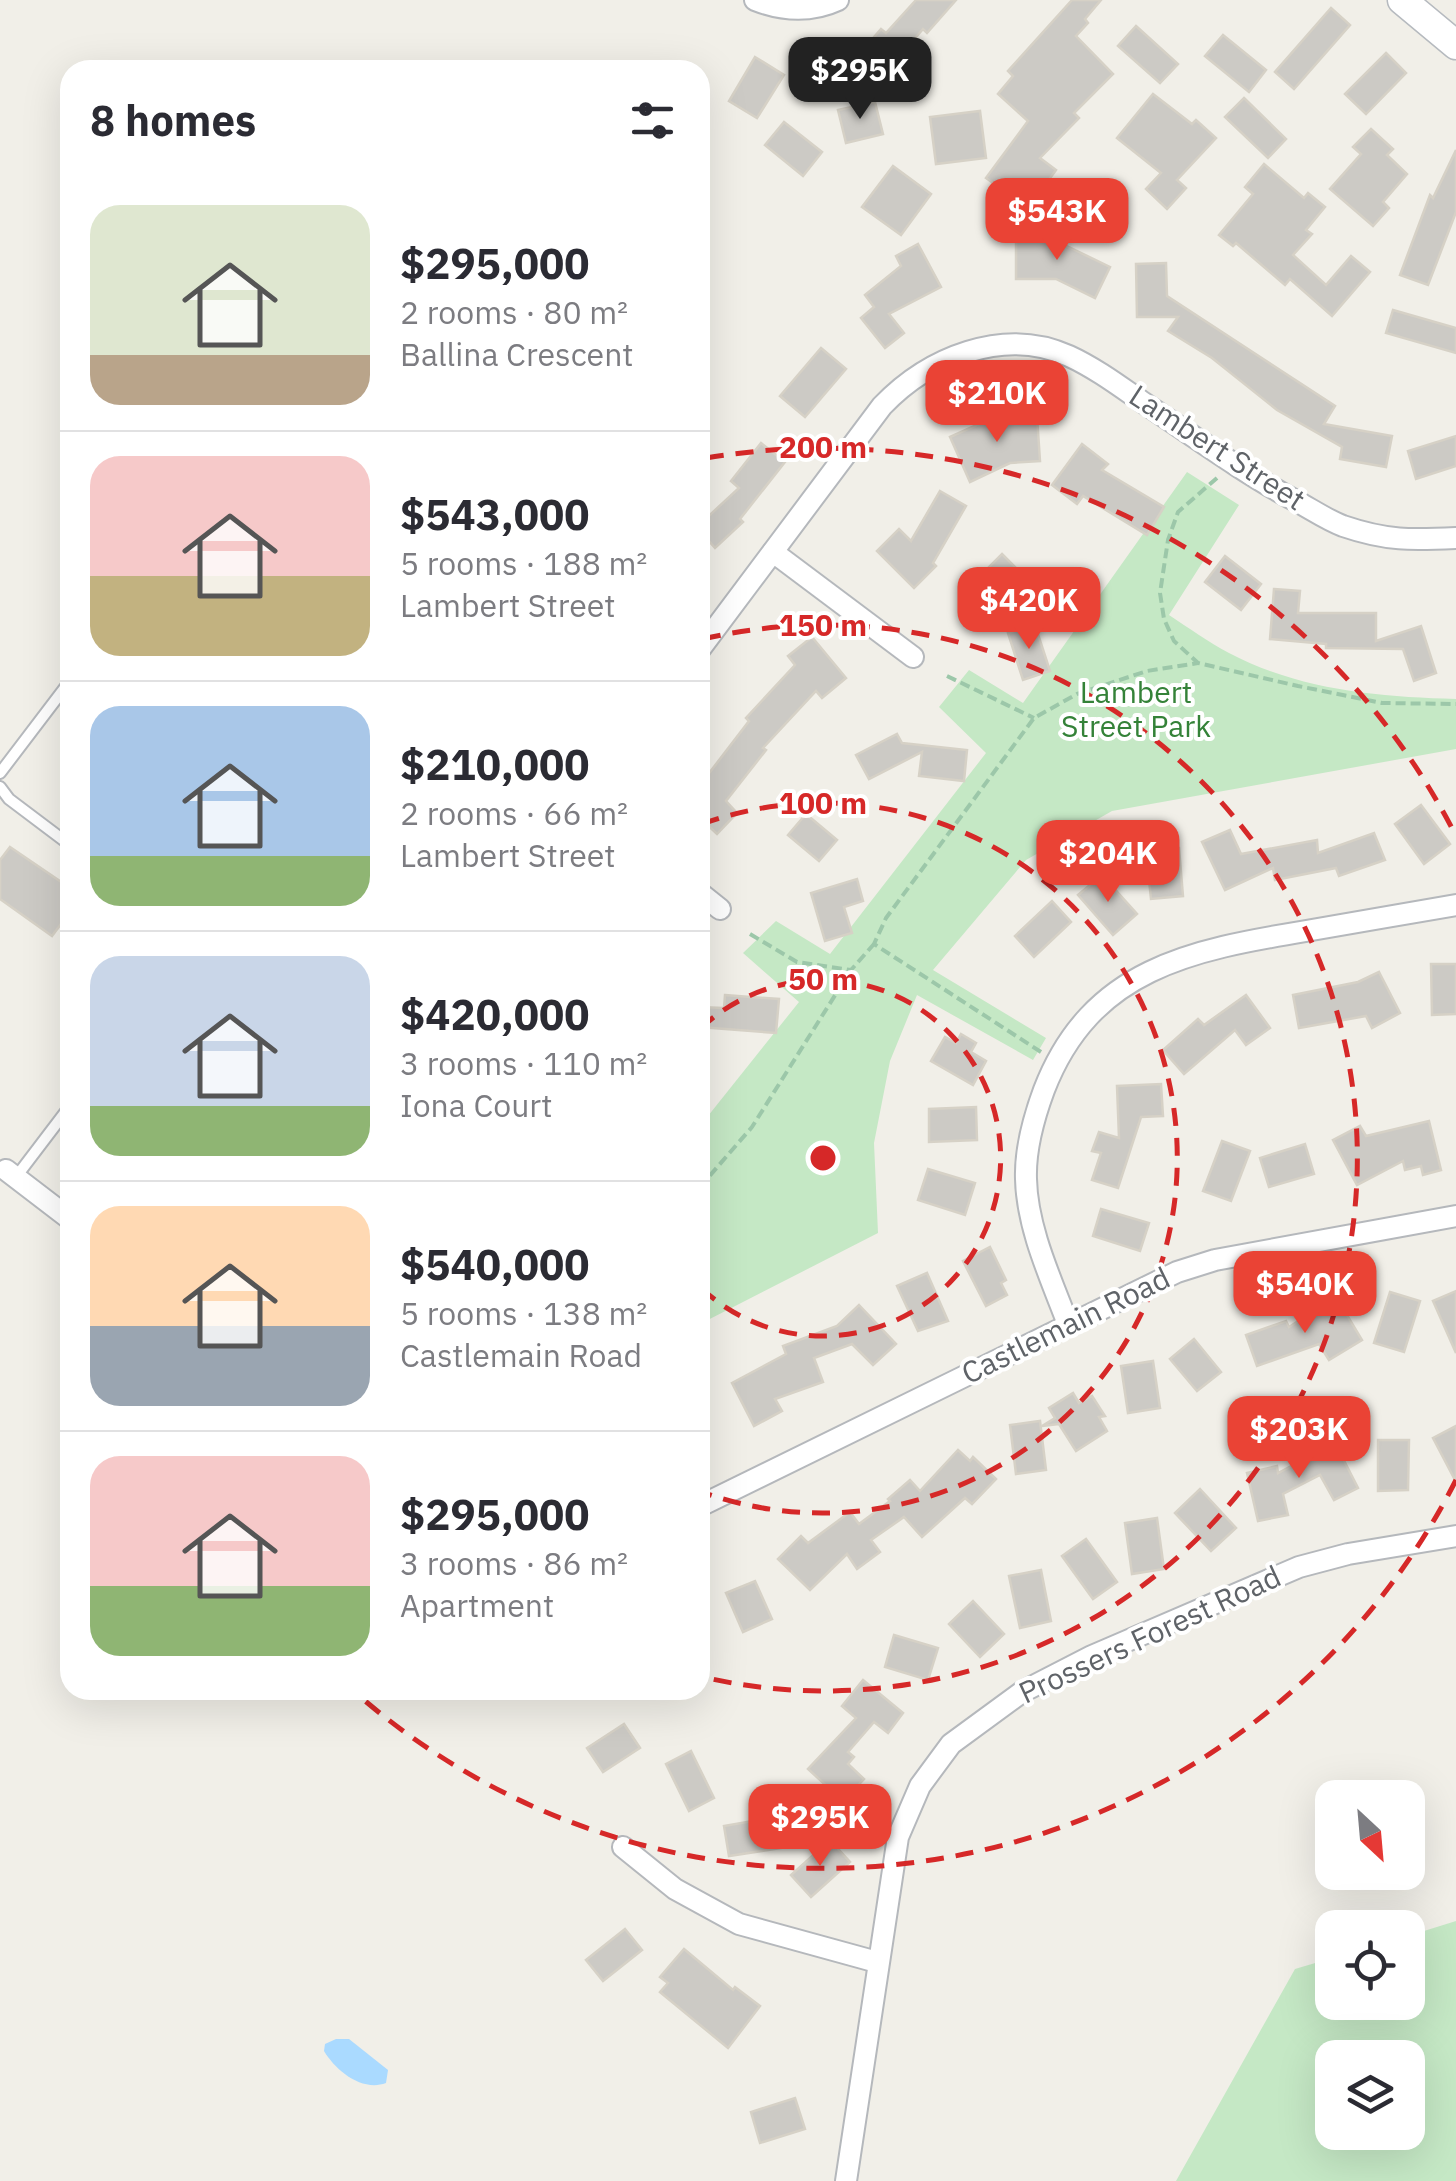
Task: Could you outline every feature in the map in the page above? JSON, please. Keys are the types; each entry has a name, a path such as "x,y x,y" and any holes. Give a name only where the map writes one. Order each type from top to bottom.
{"street":[{"path":"755,0 795,10 838,0"},
{"path":"1417,5 1456,45"},
{"name":"Lambert Street","path":"710,636 882,406 902,386 943,360 987,346 1026,346 1066,354 1274,489 1340,524 1398,541 1456,538"},
{"path":"773,552 913,657"},
{"path":"710,901 720,908"},
{"path":"1068,1324 1032,1222 1026,1179 1030,1138 1055,1061 1086,1020 1124,986 1171,961 1213,946 1456,905"},
{"path":"7,1170 60,1211"},
{"name":"Castlemain Road","path":"710,1501 1177,1272 1216,1260 1456,1216"},
{"name":"Prossers Forest Road","path":"846,2181 892,1863 906,1812 950,1744 1022,1692 1092,1656 1299,1567 1348,1554 1456,1536"},
{"path":"623,1847 675,1888 739,1924 877,1962"}],"lane":[{"path":"0,773 60,694"},
{"path":"0,786 9,799 60,837"},
{"path":"7,1170 60,1116"}],"path":[{"path":"1198,663 1174,641 1164,619 1160,593 1168,540 1178,512 1218,476"},
{"path":"710,1175 752,1127 850,970 874,944 886,918 1034,718 1077,694 1147,672 1198,663 1382,703 1456,704"},
{"path":"948,676 1034,718"},
{"path":"750,934 797,962 850,970"},
{"path":"874,944 1044,1054"}],"green space":[{"name":"Lambert Street Park","path":"1187,472 1239,505 1169,615 1229,653 1283,676 1368,693 1456,699 1456,749 1112,811 1026,860 933,970 1046,1038 1033,1060 917,995 890,1061 874,1143 878,1233 710,1319 710,1113 799,1002 743,953 776,921 830,954 986,753 939,707 969,670 1023,703"},
{"path":"1456,1921 1456,2181 1176,2181 1295,1969 1315,1963 1315,2020 1425,2020 1425,1931"}],"water":[{"path":"349,2039 388,2070 386,2083 359,2082 335,2066 324,2051 325,2044"}],"building":[{"path":"916,0 956,0 927,33 923,29 874,86 850,65 881,29 886,33"},
{"path":"1072,0 1101,0 1076,36 1113,74 1074,113 1079,118 1040,158 1056,170 1028,208 986,178 1028,121 998,94 1013,76 1008,71"},
{"path":"1331,8 1350,25 1294,89 1275,72"},
{"path":"1136,26 1178,64 1160,83 1118,46"},
{"path":"1223,35 1266,70 1249,92 1205,56"},
{"path":"1386,53 1406,73 1366,114 1345,94"},
{"path":"755,57 784,75 757,118 729,101"},
{"path":"1153,94 1192,124 1196,120 1216,138 1177,180 1186,188 1167,209 1146,189 1161,173 1117,138"},
{"path":"1244,98 1286,139 1268,158 1225,117"},
{"path":"875,102 883,134 846,143 838,110"},
{"path":"980,111 986,158 936,164 930,117"},
{"path":"784,122 822,152 803,176 765,145"},
{"path":"1371,129 1393,149 1387,155 1407,174 1383,202 1389,208 1373,226 1330,189 1361,154 1353,147"},
{"path":"1456,150 1456,212 1428,285 1400,275 1430,195 1433,198"},
{"path":"1264,164 1304,198 1308,193 1325,207 1306,230 1312,234 1293,255 1326,285 1351,256 1370,272 1332,316 1290,279 1285,285 1236,243 1233,246 1219,235 1253,194 1245,187"},
{"path":"893,166 931,194 901,235 862,207"},
{"path":"1044,231 1044,235 1110,267 1095,298 1056,279 1016,279 1016,232"},
{"path":"918,244 941,287 889,314 904,333 885,348 861,318 874,307 865,295 901,266 896,256"},
{"path":"1166,263 1167,296 1335,406 1324,424 1392,436 1386,467 1340,459 1342,447 1277,410 1212,358 1168,331 1178,317 1137,317 1136,264"},
{"path":"1393,310 1456,328 1456,353 1386,333"},
{"path":"821,348 846,369 805,417 780,396"},
{"path":"1037,416 1040,461 1010,463 970,482 950,437 990,419"},
{"path":"1456,436 1456,466 1416,479 1408,451"},
{"path":"761,443 785,462 740,519 743,522 715,548 710,542 710,515 739,488 731,481"},
{"path":"1082,444 1108,464 1102,470 1164,507 1147,535 1083,496 1077,504 1052,485"},
{"path":"940,491 966,506 933,563 936,566 914,588 877,551 899,529 911,541"},
{"path":"1002,554 1036,588 1014,610 980,576"},
{"path":"1225,556 1261,584 1241,610 1205,582"},
{"path":"1274,589 1300,591 1298,613 1376,613 1376,641 1421,626 1436,673 1414,681 1403,649 1326,648 1326,644 1270,639"},
{"path":"1035,625 1050,671 1023,680 1008,633"},
{"path":"812,637 846,678 822,698 816,691 763,748 766,750 726,801 737,813 717,834 710,827 710,772 749,721 746,718 795,665 788,656"},
{"path":"897,734 902,743 967,750 964,781 919,776 922,752 869,779 856,755"},
{"path":"1421,805 1450,844 1424,864 1395,824"},
{"path":"806,814 837,840 819,861 788,835"},
{"path":"1230,830 1241,854 1317,840 1318,853 1374,833 1385,860 1339,876 1336,868 1275,880 1273,868 1225,890 1202,842"},
{"path":"10,847 60,881 60,925 52,936 0,899 0,860"},
{"path":"1179,848 1183,896 1151,899 1146,851"},
{"path":"1102,875 1137,914 1113,935 1078,895"},
{"path":"857,879 863,901 844,907 852,933 825,941 811,893"},
{"path":"1052,901 1071,922 1034,957 1015,936"},
{"path":"1431,964 1456,964 1456,1014 1432,1015"},
{"path":"1379,972 1400,1013 1372,1028 1366,1016 1299,1028 1293,995 1358,982"},
{"path":"725,995 779,999 776,1033 710,1028 710,1007 724,1008"},
{"path":"1246,995 1270,1028 1246,1045 1235,1030 1184,1074 1163,1050 1198,1019 1204,1025"},
{"path":"961,1034 976,1043 971,1052 986,1061 973,1085 931,1061 945,1037 956,1043"},
{"path":"1161,1084 1163,1116 1141,1117 1118,1188 1092,1180 1101,1153 1092,1151 1099,1132 1119,1138 1117,1086"},
{"path":"976,1107 977,1140 929,1142 929,1109"},
{"path":"1429,1121 1441,1170 1423,1175 1421,1166 1405,1170 1403,1161 1357,1185 1333,1140 1360,1126 1366,1136"},
{"path":"1222,1141 1250,1151 1231,1201 1203,1191"},
{"path":"1305,1144 1314,1174 1269,1187 1260,1158"},
{"path":"928,1169 975,1183 965,1215 918,1200"},
{"path":"1101,1209 1149,1223 1140,1251 1093,1236"},
{"path":"990,1247 1006,1280 1001,1283 1007,1295 986,1306 963,1261"},
{"path":"927,1273 948,1321 918,1331 897,1286"},
{"path":"1456,1291 1456,1353 1433,1301"},
{"path":"1390,1292 1420,1301 1404,1352 1374,1343"},
{"path":"1326,1303 1334,1316 1344,1310 1362,1340 1329,1360 1319,1344 1257,1366 1246,1335 1286,1321 1289,1327"},
{"path":"859,1305 896,1344 873,1365 852,1344 814,1358 823,1382 775,1399 782,1411 754,1426 732,1383 786,1354 783,1346 837,1326"},
{"path":"1194,1339 1221,1372 1197,1391 1170,1359"},
{"path":"1153,1361 1160,1408 1128,1413 1121,1366"},
{"path":"1073,1393 1079,1403 1092,1396 1105,1416 1099,1417 1107,1431 1076,1451 1059,1424 1042,1426 1055,1418 1049,1408"},
{"path":"1040,1421 1046,1470 1016,1474 1010,1425"},
{"path":"1456,1426 1456,1482 1433,1438"},
{"path":"1378,1440 1409,1440 1408,1490 1378,1491"},
{"path":"1335,1443 1358,1488 1334,1500 1320,1475 1283,1494 1288,1515 1258,1521 1247,1473 1277,1466 1278,1473"},
{"path":"958,1450 970,1461 973,1457 996,1479 972,1504 965,1498 922,1537 904,1517 871,1540 880,1552 857,1569 847,1554 810,1590 778,1559 801,1536 808,1543 850,1512 859,1524 910,1480 920,1491"},
{"path":"1200,1489 1236,1528 1211,1551 1175,1513"},
{"path":"1157,1518 1164,1569 1132,1574 1125,1523"},
{"path":"1086,1539 1117,1582 1093,1599 1062,1556"},
{"path":"1041,1570 1051,1621 1020,1628 1009,1576"},
{"path":"755,1581 772,1619 743,1632 726,1593"},
{"path":"973,1601 1004,1634 980,1657 949,1624"},
{"path":"894,1635 938,1648 928,1680 885,1667"},
{"path":"863,1680 903,1713 888,1733 874,1722 848,1752 854,1757 848,1764 864,1779 843,1801 808,1769 856,1718 842,1706"},
{"path":"624,1724 640,1748 603,1772 587,1748"},
{"path":"691,1751 714,1798 689,1811 666,1764"},
{"path":"776,1817 781,1848 729,1856 724,1826"},
{"path":"830,1840 850,1862 811,1897 791,1875"},
{"path":"625,1929 642,1950 603,1981 586,1960"},
{"path":"684,1949 733,1990 735,1987 760,2006 728,2048 660,1992 668,1983 660,1977"},
{"path":"795,2098 805,2129 760,2143 751,2112"}]}
